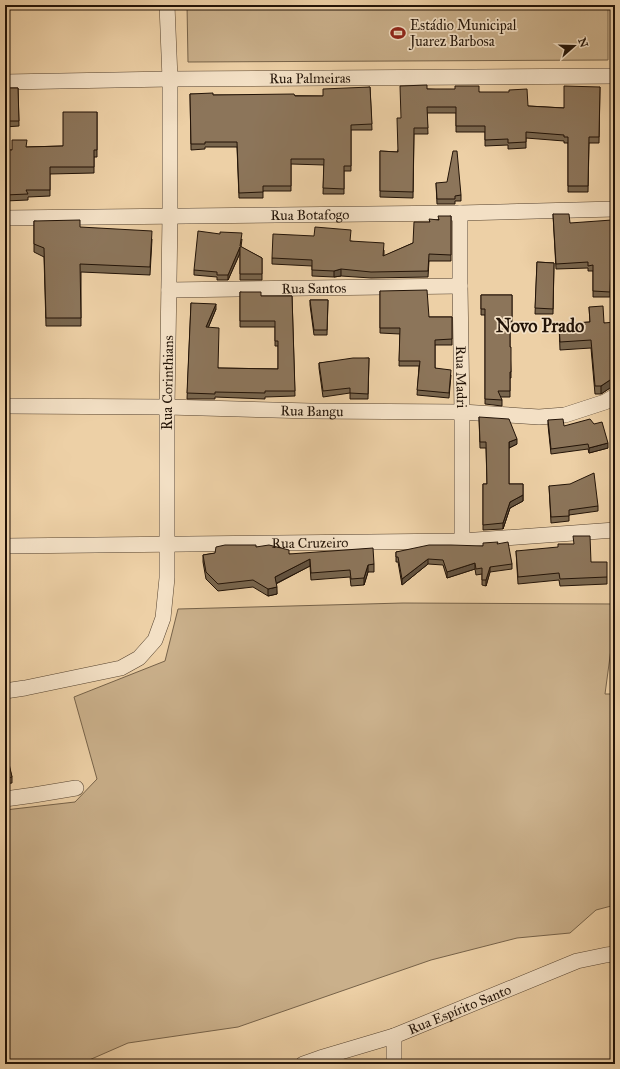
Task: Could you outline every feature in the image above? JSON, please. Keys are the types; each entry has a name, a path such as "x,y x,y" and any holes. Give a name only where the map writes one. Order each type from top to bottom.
{"street":[{"name":"Rua Corinthians","path":"5,691 121,668 139,658 155,640 163,618 167,578 168,544 167,407 170,217 170,79 167,5"},
{"name":"Rua Palmeiras","path":"5,82 170,79 615,76"},
{"name":"Rua Botafogo","path":"5,218 460,213 615,209"},
{"name":"Rua Madri","path":"460,213 462,541"},
{"name":"Rua Santos","path":"169,290 460,286"},
{"name":"Rua Bangu","path":"5,406 462,412 540,417 565,415 606,402 615,396"},
{"name":"Rua Cruzeiro","path":"5,546 462,541 615,530"},
{"path":"5,799 34,796 76,788"},
{"name":"Rua Espírito Santo","path":"303,1064 394,1036 577,961 615,954"},
{"path":"394,1036 394,1064"}],"shaded area":[{"name":"Estádio Municipal Juarez Barbosa","path":"187,5 608,5 608,60 188,62"},
{"path":"403,603 615,604 615,619 605,694 615,694 615,905 596,910 570,933 517,938 431,960 238,1027 128,1043 80,1064 5,1064 5,810 75,802 97,779 74,697 165,661 178,609"}],"building":[{"path":"427,85 427,89 455,89 455,86 479,86 479,92 509,92 509,90 527,89 528,106 564,108 564,86 600,87 599,137 589,137 588,186 568,186 568,137 564,137 564,135 526,132 526,142 508,143 508,139 485,140 485,126 456,126 456,107 427,107 428,128 414,128 413,192 380,191 380,151 398,152 397,118 401,118 400,86"},
{"path":"370,87 372,124 351,125 351,166 344,166 344,189 323,188 324,159 291,159 291,186 263,186 263,192 239,193 237,142 205,142 205,144 191,144 190,94 294,94 295,96 323,96 323,89"},
{"path":"5,88 18,88 19,121 5,121"},
{"path":"63,112 97,112 97,150 94,150 94,167 50,167 50,190 26,190 28,194 5,195 5,150 12,150 12,140 27,140 26,147 63,146"},
{"path":"453,151 457,151 461,195 455,196 455,199 437,199 436,183 447,182"},
{"path":"553,214 569,214 570,223 612,220 615,264 611,264 610,292 593,291 593,265 588,266 588,262 556,264"},
{"path":"438,216 451,216 451,255 429,254 428,271 371,272 341,269 334,271 312,270 312,260 272,258 273,234 314,236 315,227 351,230 350,241 384,243 383,256 413,243 414,222 430,222 429,219 439,220"},
{"path":"80,220 80,227 152,231 150,267 80,264 81,318 46,318 44,248 34,244 34,221"},
{"path":"198,231 220,234 220,232 242,233 240,246 262,258 262,274 240,274 240,247 228,275 217,275 217,272 194,270"},
{"path":"537,262 554,263 553,309 535,308"},
{"path":"427,290 429,317 452,317 452,339 435,340 435,368 451,370 449,393 417,390 420,361 399,361 400,328 380,328 380,291"},
{"path":"240,292 261,292 261,296 292,296 295,391 265,391 265,393 215,392 215,394 187,393 191,303 216,304 206,327 219,328 218,368 278,369 278,341 275,341 275,321 240,321"},
{"path":"481,295 512,295 512,317 510,317 510,391 498,391 502,400 485,399 485,309 481,309"},
{"path":"310,300 328,300 327,330 314,330"},
{"path":"603,306 604,323 615,322 615,379 610,380 601,386 595,386 591,340 560,342 559,324 590,322 589,307"},
{"path":"353,358 369,358 368,394 350,393 350,388 323,391 319,363"},
{"path":"479,417 509,419 517,439 509,442 509,484 523,484 523,495 510,502 503,523 483,525 483,484 487,484 486,442 480,442"},
{"path":"563,419 564,426 590,419 594,424 602,422 608,443 589,448 588,444 551,449 548,420"},
{"path":"594,473 598,506 569,510 569,516 551,517 549,486 570,484"},
{"path":"573,536 590,536 591,562 607,562 607,577 560,579 559,573 518,577 516,551 558,547 558,544 574,544"},
{"path":"498,542 497,544 508,542 512,564 490,567 486,580 482,580 482,568 476,569 475,563 447,572 443,560 428,559 402,579 398,557 396,557 396,552 429,545 483,546 483,543"},
{"path":"225,545 256,545 256,547 269,545 289,550 289,554 373,548 374,564 368,565 364,578 351,579 350,570 311,573 310,559 275,577 277,587 268,589 253,580 218,584 206,572 203,555 215,553 216,547"},
{"path":"6,750 12,777 5,779 5,751"}],"place":[{"name":"Estádio Municipal Juarez Barbosa","path":"398,33"}],"district":[{"name":"Novo Prado","path":"540,326"}]}
